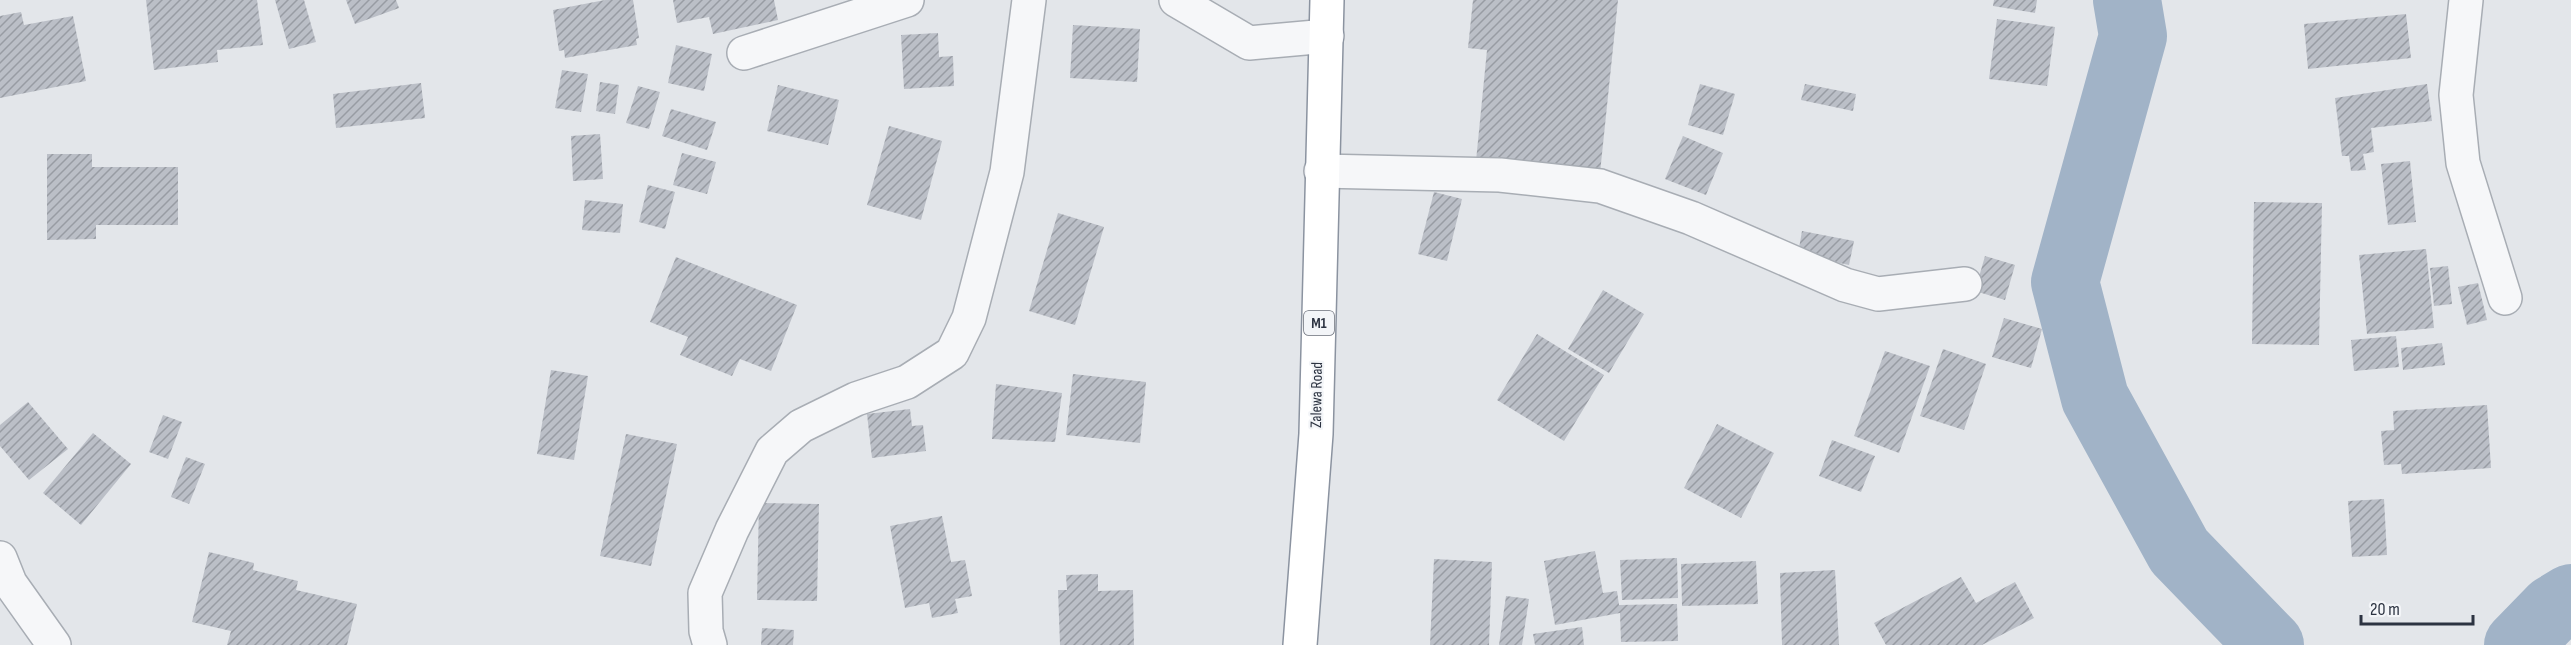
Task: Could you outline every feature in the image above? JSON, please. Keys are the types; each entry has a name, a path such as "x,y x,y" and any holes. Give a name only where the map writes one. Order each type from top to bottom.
{"highway":[{"name":"Zalewa Road","path":"1300,645 1316,434 1328,0"}],"street":[{"path":"744,53 907,0"},
{"path":"710,645 706,631 705,593 745,502 772,451 801,426 856,399 907,382 952,353 969,318 1007,172 1029,0"},
{"path":"1176,0 1249,43 1327,36"},
{"path":"2466,0 2456,95 2463,163 2505,298"},
{"path":"1322,171 1500,175 1600,186 1691,218 1845,285 1878,294 1965,284"},
{"path":"0,558 10,583 54,645"}],"building":[{"path":"146,0 257,0 263,45 217,50 218,62 154,70"},
{"path":"275,0 304,0 316,42 289,49"},
{"path":"346,0 396,0 399,8 355,24"},
{"path":"605,0 633,0 639,38 636,39 637,45 565,58 564,50 559,51 553,10"},
{"path":"673,0 774,0 778,20 713,34 709,17 677,23"},
{"path":"1473,0 1618,0 1600,173 1476,161 1487,50 1468,48"},
{"path":"1994,0 2037,0 2035,13 1993,6"},
{"path":"21,12 24,25 73,16 86,81 0,98 0,16"},
{"path":"2406,14 2411,58 2308,69 2304,24"},
{"path":"1997,19 2055,27 2047,86 1989,79"},
{"path":"1073,25 1140,29 1137,82 1070,78"},
{"path":"938,33 939,57 953,56 954,86 904,89 901,35"},
{"path":"676,45 712,54 704,91 668,83"},
{"path":"562,70 588,74 581,112 555,108"},
{"path":"600,82 619,85 615,114 596,111"},
{"path":"421,83 425,118 336,128 333,94"},
{"path":"1700,84 1735,94 1723,135 1688,125"},
{"path":"1805,84 1856,94 1853,111 1801,100"},
{"path":"2427,84 2432,121 2371,128 2374,152 2363,154 2366,170 2351,171 2349,156 2342,156 2335,98"},
{"path":"778,85 839,100 828,145 767,131"},
{"path":"638,86 660,92 649,129 626,123"},
{"path":"671,109 716,122 707,150 662,136"},
{"path":"889,126 942,141 921,220 867,205"},
{"path":"600,134 603,179 573,181 571,136"},
{"path":"1683,136 1723,153 1706,195 1665,179"},
{"path":"682,153 716,162 707,194 673,185"},
{"path":"47,154 92,154 92,167 178,167 178,225 96,225 96,239 47,240"},
{"path":"2410,161 2416,222 2388,225 2381,164"},
{"path":"648,185 675,192 665,229 639,222"},
{"path":"1434,192 1462,199 1447,261 1418,254"},
{"path":"585,200 623,204 620,233 582,230"},
{"path":"2254,202 2322,203 2319,345 2252,344"},
{"path":"1058,213 1104,227 1075,325 1029,311"},
{"path":"1802,231 1854,241 1849,265 1798,254"},
{"path":"2426,249 2434,328 2367,334 2359,255"},
{"path":"1985,256 2015,265 2005,300 1975,291"},
{"path":"676,257 797,305 771,371 740,359 732,376 680,355 688,337 650,322"},
{"path":"2448,266 2452,304 2434,306 2430,268"},
{"path":"2478,283 2487,320 2467,325 2458,287"},
{"path":"1603,290 1644,314 1609,373 1568,349"},
{"path":"2004,318 2042,329 2031,368 1992,357"},
{"path":"1537,334 1604,375 1564,441 1497,400"},
{"path":"2396,336 2399,367 2354,371 2351,340"},
{"path":"2442,343 2445,365 2403,370 2401,348"},
{"path":"1943,349 1986,364 1964,430 1920,416"},
{"path":"1885,351 1930,366 1899,453 1854,436"},
{"path":"551,370 588,376 574,460 537,454"},
{"path":"1073,374 1146,382 1140,443 1066,435"},
{"path":"996,384 1062,393 1055,442 992,439"},
{"path":"28,402 68,449 29,480 0,446 0,425"},
{"path":"2487,405 2491,468 2402,474 2401,464 2384,465 2381,431 2394,430 2393,411"},
{"path":"910,409 912,426 923,425 926,451 872,458 867,414"},
{"path":"163,415 182,422 168,459 149,452"},
{"path":"1717,424 1774,453 1741,518 1684,488"},
{"path":"93,433 131,464 81,525 43,493"},
{"path":"626,434 677,444 651,566 600,556"},
{"path":"1832,440 1875,456 1861,492 1819,476"},
{"path":"186,457 205,464 189,504 171,497"},
{"path":"2384,499 2387,555 2352,557 2348,501"},
{"path":"759,503 819,504 817,601 757,600"},
{"path":"942,516 951,562 965,560 972,596 955,599 958,613 932,618 929,603 905,608 890,526"},
{"path":"1595,551 1603,593 1617,591 1619,605 1677,604 1678,641 1621,642 1620,613 1555,625 1544,561"},
{"path":"209,552 254,563 253,570 298,581 296,590 357,604 347,645 227,645 231,631 192,622"},
{"path":"1677,558 1678,598 1622,600 1620,560"},
{"path":"1434,559 1492,562 1489,645 1430,645"},
{"path":"1756,561 1758,604 1682,606 1681,564"},
{"path":"1835,570 1839,645 1782,645 1780,573"},
{"path":"1098,574 1098,591 1133,590 1134,645 1060,645 1058,590 1067,590 1066,575"},
{"path":"1961,577 1976,603 2015,582 2034,618 1982,645 1886,645 1874,623"},
{"path":"1506,596 1529,599 1522,645 1499,645"},
{"path":"1582,627 1584,645 1535,645 1533,634"},
{"path":"762,628 794,630 793,645 761,645"}],"waterway":[{"path":"2127,0 2133,36 2065,282 2095,398 2179,551 2270,645"},
{"path":"2518,645 2553,609 2571,598"}]}
